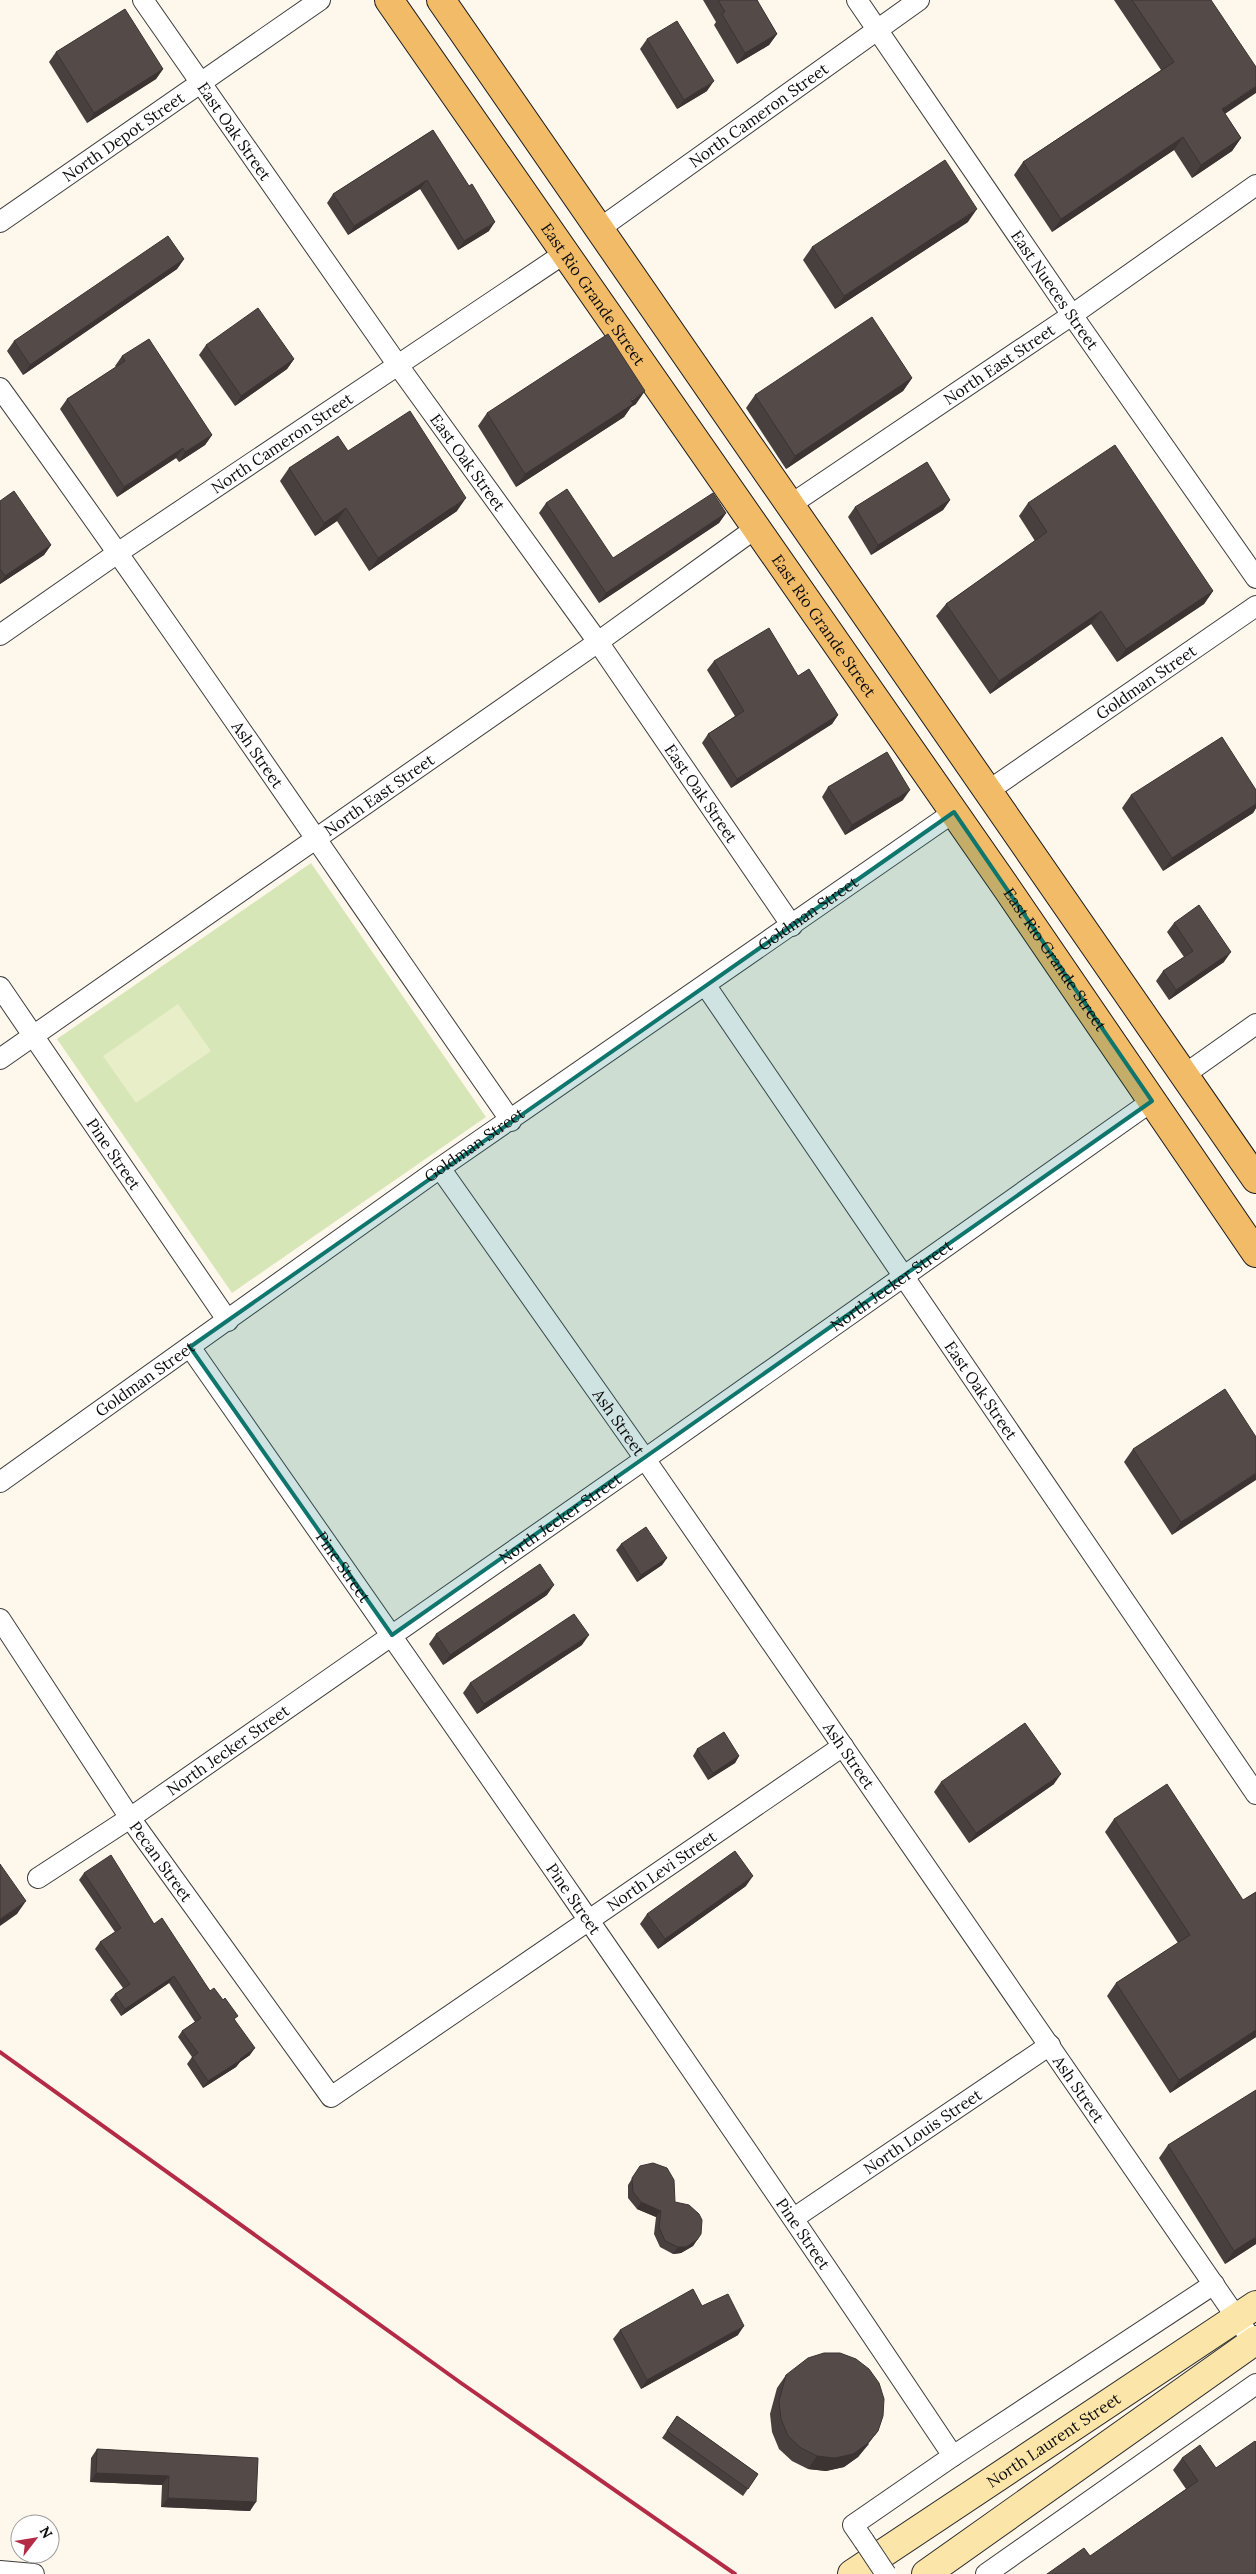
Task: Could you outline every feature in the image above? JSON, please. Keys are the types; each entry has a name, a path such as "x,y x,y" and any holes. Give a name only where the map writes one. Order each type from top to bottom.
{"main road":[{"name":"East Rio Grande Street","path":"389,0 954,812 1256,1253"},
{"path":"441,0 1256,1179"},
{"path":"898,732 913,733 924,739 953,777 967,789 988,791"},
{"path":"954,812 967,812 978,816 1009,859 1042,868"},
{"name":"North Laurent Street","path":"852,2574 1247,2311"},
{"path":"926,2574 1255,2343"}],"street":[{"name":"East Oak Street","path":"143,0 397,364 598,642 792,926"},
{"name":"North Depot Street","path":"0,222 320,0"},
{"name":"East Nueces Street","path":"857,0 1072,315 1256,578"},
{"name":"North Cameron Street","path":"599,229 919,0"},
{"name":"North East Street","path":"790,506 1072,315 1256,185"},
{"name":"North Cameron Street","path":"0,635 397,364 565,253"},
{"name":"Ash Street","path":"0,388 119,552 315,840 511,1121"},
{"name":"North East Street","path":"0,1059 598,642 756,528"},
{"name":"Goldman Street","path":"988,791 1256,606"},
{"name":"Goldman Street","path":"0,1482 440,1168 706,986 954,812"},
{"name":"East Oak Street","path":"706,986 1256,1794"},
{"name":"Pine Street","path":"0,988 228,1321"},
{"path":"1184,1075 1256,1024"},
{"name":"North Jecker Street","path":"38,1878 130,1818 645,1459 904,1278 1152,1101"},
{"name":"Ash Street","path":"440,1168 645,1459 1214,2284 1247,2311 1255,2343"},
{"name":"Pine Street","path":"190,1347 590,1920 794,2218 953,2456"},
{"name":"Pecan Street","path":"0,1619 130,1818 331,2097"},
{"name":"North Levi Street","path":"331,2097 843,1746"},
{"name":"North Louis Street","path":"794,2218 1050,2045"},
{"path":"886,2574 853,2525 953,2456 1214,2284"},
{"path":"986,2574 1256,2384"},
{"path":"0,2571 34,2574"}],"highlighted area":[{"path":"954,812 1152,1101 392,1635 190,1347"}],"green space":[{"path":"311,863 486,1117 232,1293 57,1039"},
{"path":"178,1004 211,1051 136,1103 103,1056"}],"building":[{"path":"718,0 757,0 777,34 745,53 722,14 725,12"},
{"path":"1132,0 1211,0 1256,67 1256,86 1222,109 1241,138 1201,165 1183,137 1061,219 1023,162 1174,62"},
{"path":"125,9 163,69 94,113 56,52"},
{"path":"677,21 714,81 684,100 647,39"},
{"path":"433,130 469,186 472,184 495,222 464,241 427,180 354,226 333,194"},
{"path":"945,160 977,209 844,296 812,247"},
{"path":"168,236 184,259 30,365 14,341"},
{"path":"258,308 294,359 241,396 206,345"},
{"path":"872,317 912,378 795,456 755,395"},
{"path":"608,334 645,391 631,400 633,404 525,474 487,413"},
{"path":"149,339 212,435 185,452 183,448 124,487 67,399 125,361 122,356"},
{"path":"410,411 466,498 378,558 346,508 324,523 289,468 338,436 348,451"},
{"path":"1115,445 1213,591 1126,649 1101,611 999,681 946,604 1047,532 1028,503"},
{"path":"927,462 950,500 878,545 855,507"},
{"path":"567,489 613,558 713,493 726,513 606,593 546,503"},
{"path":"14,491 51,545 5,576 0,569 0,501"},
{"path":"769,628 798,676 809,669 838,715 737,779 708,734 744,711 714,661"},
{"path":"1222,737 1256,790 1256,804 1172,858 1131,795"},
{"path":"887,752 910,790 852,825 828,787"},
{"path":"1199,905 1231,952 1176,990 1163,971 1193,951 1174,923"},
{"path":"1225,1389 1256,1437 1256,1473 1181,1522 1133,1449"},
{"path":"646,1527 667,1558 641,1575 621,1544"},
{"path":"540,1564 554,1585 450,1655 436,1634"},
{"path":"574,1614 589,1635 484,1704 470,1683"},
{"path":"1025,1723 1061,1774 976,1833 941,1782"},
{"path":"724,1732 739,1756 713,1773 697,1749"},
{"path":"1167,1784 1243,1900 1256,1892 1256,2030 1179,2080 1116,1983 1190,1935 1114,1819"},
{"path":"735,1851 753,1876 665,1939 647,1914"},
{"path":"111,1855 154,1924 162,1918 210,1991 214,1988 223,2000 225,1998 238,2016 234,2019 255,2048 241,2060 208,2081 192,2057 198,2053 182,2031 201,2018 174,1976 125,2009 115,1994 130,1984 100,1942 121,1928 84,1873"},
{"path":"0,1864 26,1901 0,1919"},
{"path":"1256,2090 1256,2237 1234,2251 1168,2145"},
{"path":"653,2163 667,2168 674,2180 675,2202 689,2205 699,2214 702,2220 701,2234 697,2240 686,2247 678,2247 665,2241 659,2227 661,2211 641,2202 633,2192 632,2178 640,2166"},
{"path":"693,2289 702,2306 728,2294 744,2326 647,2380 620,2330"},
{"path":"824,2353 840,2353 856,2359 869,2369 879,2383 884,2399 883,2416 878,2431 867,2444 853,2454 835,2458 817,2456 801,2448 788,2436 781,2419 779,2401 786,2375 808,2358"},
{"path":"677,2416 758,2474 748,2489 667,2431"},
{"path":"1255,2441 1256,2574 1047,2574 1084,2548 1090,2556 1198,2481 1182,2458 1200,2445 1216,2468"},
{"path":"97,2449 258,2458 256,2502 168,2498 169,2476 96,2473"}],"railway":[{"path":"0,2052 461,2383 735,2574"}]}
